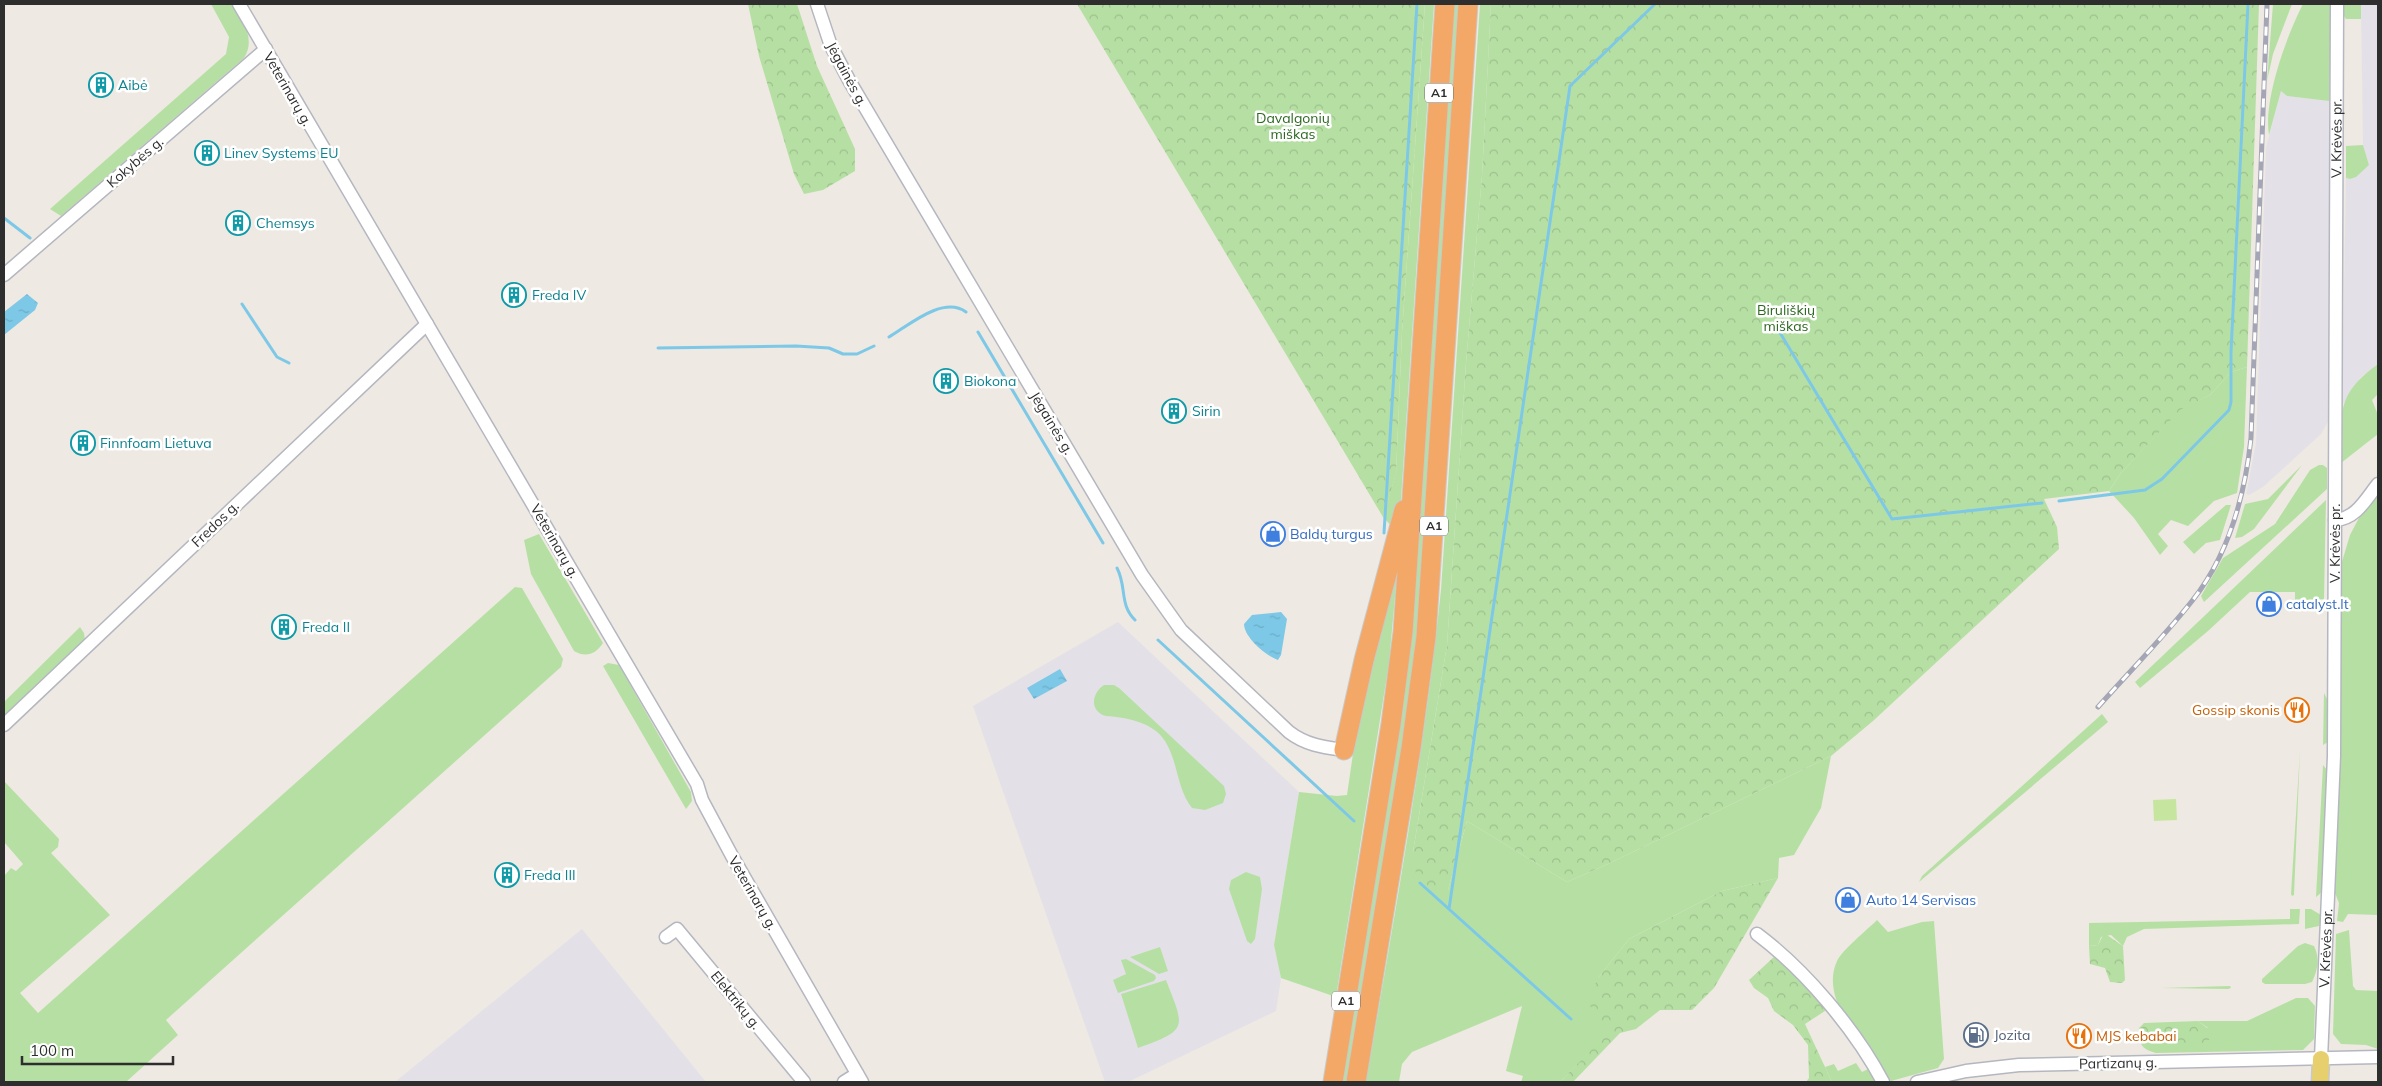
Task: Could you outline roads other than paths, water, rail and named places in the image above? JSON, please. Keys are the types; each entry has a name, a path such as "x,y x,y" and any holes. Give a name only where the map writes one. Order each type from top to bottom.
{"highway":[{"name":"A1","path":"1333,1082 1391,724 1403,632 1446,4"},
{"name":"A1","path":"1356,1082 1411,748 1426,637 1468,4"},
{"path":"1344,750 1364,660 1415,468"},
{"path":"1327,1082 1342,1023"}],"main road":[{"name":"V. Krėvės pr.","path":"2320,1059 2320,1082"}],"street":[{"name":"Veterinarų g.","path":"239,4 697,784 702,800 732,856 860,1078"},
{"name":"Jėgainės g.","path":"817,4 831,46 850,82 1142,575 1166,612 1201,650 1289,732 1300,740 1314,745 1344,750"},
{"name":"V. Krėvės pr.","path":"2320,1059 2334,756 2337,4"},
{"name":"Kokybės g.","path":"4,274 266,49"},
{"name":"Fredos g.","path":"4,725 427,324"},
{"path":"2335,520 2353,515 2378,484"},
{"name":"Elektrikų g.","path":"666,937 677,929 804,1082"},
{"path":"1757,934 1776,948 1814,985 1870,1060 1883,1082"},
{"name":"Partizanų g.","path":"1917,1082 1966,1071 2019,1065 2378,1057"},
{"path":"844,1082 860,1078"}],"water":[{"path":"27,294 38,303 35,310 4,335 4,312"},
{"path":"1281,612 1287,619 1281,655 1278,660 1268,655 1256,645 1248,635 1244,624 1252,615"},
{"path":"1060,669 1067,681 1034,699 1027,688"}],"waterway":[{"path":"1384,533 1417,4"},
{"path":"1449,909 1570,86 1655,4"},
{"path":"2059,501 2145,490 2162,479 2229,410 2231,402 2231,352 2248,4"},
{"path":"4,218 30,238"},
{"path":"242,304 277,357 289,363"},
{"path":"889,337 926,314 937,310 947,307 957,308 966,312"},
{"path":"1776,326 1892,519 2042,503"},
{"path":"978,332 1103,543"},
{"path":"658,348 796,346 829,348 843,354 857,354 874,346"},
{"path":"1117,568 1127,608 1135,620"},
{"path":"1158,640 1354,821"},
{"path":"1420,883 1571,1019"}],"railway":[{"path":"2098,707 2169,628 2205,583 2225,545 2239,503 2251,438 2267,4"}],"place":[{"name":"Aibė","path":"101,85"},
{"name":"Linev Systems EU","path":"207,153"},
{"name":"Chemsys","path":"238,223"},
{"name":"Freda IV","path":"514,295"},
{"name":"Biokona","path":"946,381"},
{"name":"Sirin","path":"1174,411"},
{"name":"Finnfoam Lietuva","path":"83,443"},
{"name":"Baldų turgus","path":"1273,534"},
{"name":"catalyst.lt","path":"2269,604"},
{"name":"Freda II","path":"284,627"},
{"name":"Gossip skonis","path":"2297,710"},
{"name":"Freda III","path":"507,875"},
{"name":"Auto 14 Servisas","path":"1848,900"},
{"name":"Jozita","path":"1976,1035"},
{"name":"MJS kebabai","path":"2079,1036"}],"park label":[{"name":"Davalgonių miškas","path":"1293,126"},
{"name":"Biruliškių miškas","path":"1786,318"}]}
